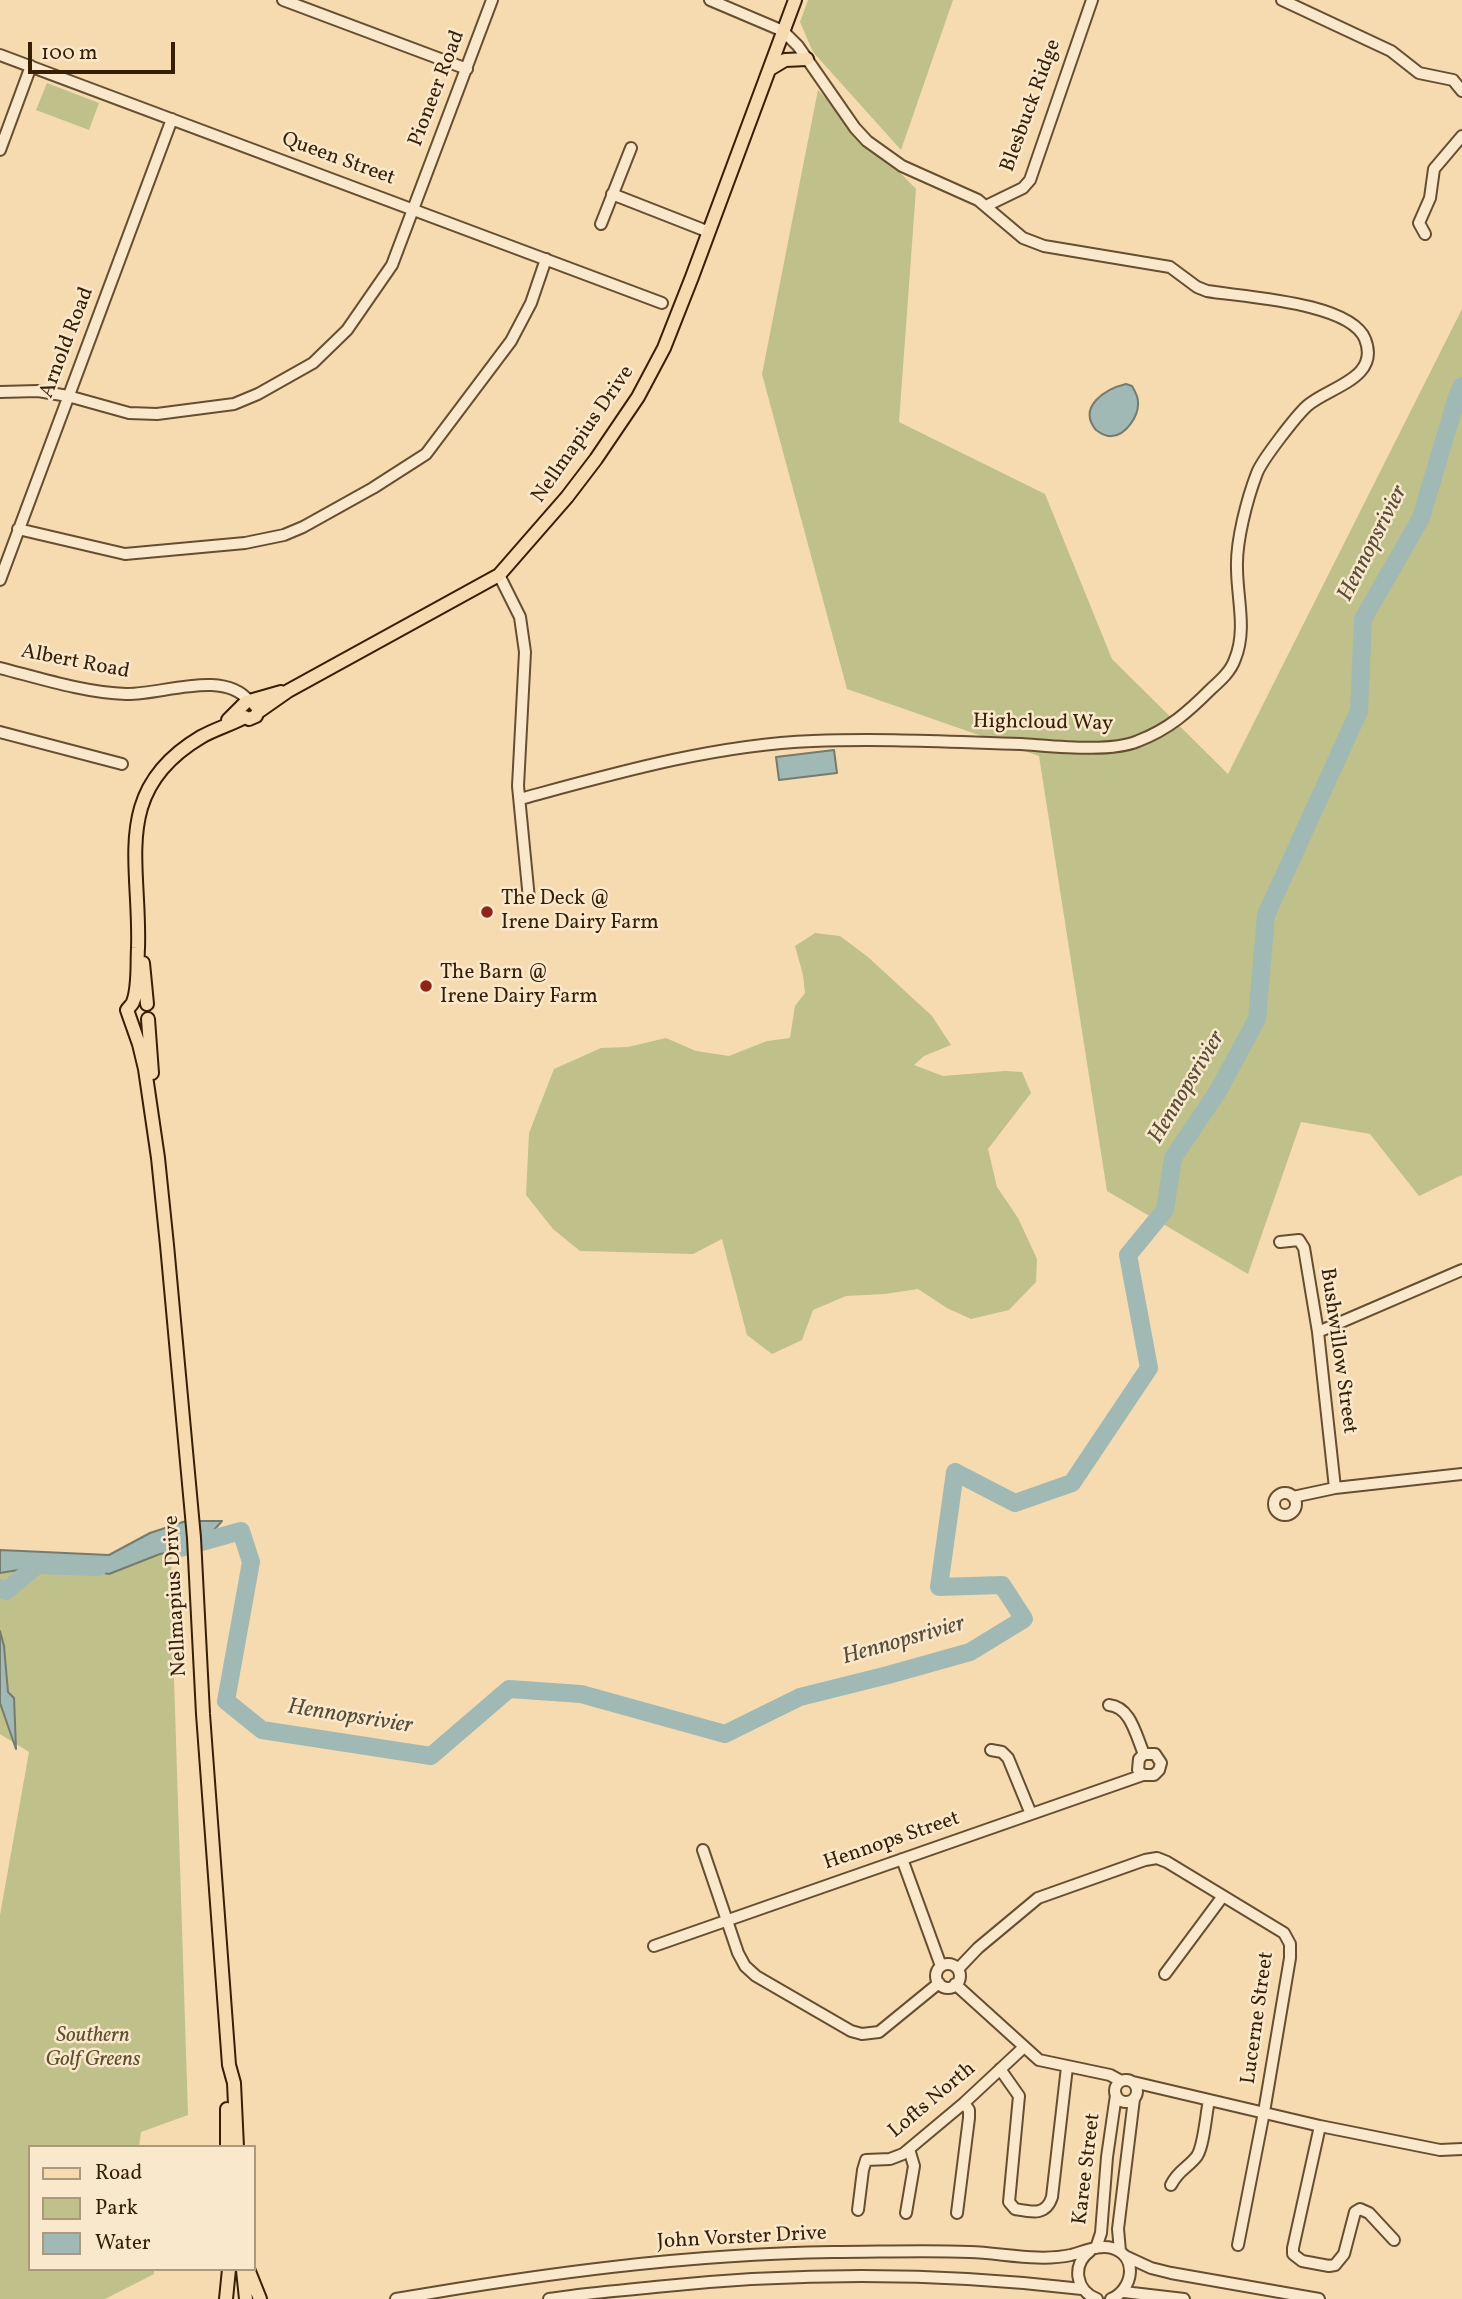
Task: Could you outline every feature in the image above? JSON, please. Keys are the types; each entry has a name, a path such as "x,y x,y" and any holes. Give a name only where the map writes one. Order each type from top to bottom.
{"main road":[{"name":"Nellmapius Drive","path":"147,1004 139,935 134,836 139,811 156,779 173,759 192,743 248,708 288,691 499,575 567,497 638,397 664,348 795,0"},
{"path":"769,69 785,60 807,58"},
{"name":"Nellmapius Drive","path":"133,1002 139,935"},
{"path":"138,1000 147,1004 150,1011 148,1019 141,1024 129,1019 127,1010 133,1002 138,1000"},
{"name":"Nellmapius Drive","path":"148,1019 155,1099 154,1126"},
{"name":"Nellmapius Drive","path":"132,1022 142,1056 154,1126 195,1554 203,1714 229,2065 227,2145"},
{"name":"Nellmapius Drive","path":"229,2065 234,2083 237,2145"},
{"path":"226,2299 230,2271"},
{"path":"230,2271 232,2299"},
{"path":"246,2271 246,2299"},
{"path":"247,2271 260,2299"}],"street":[{"path":"283,0 467,69"},
{"name":"Pioneer Road","path":"0,392 38,391 68,396 129,413 157,414 234,404 258,394 313,363 347,330 392,265 492,0"},
{"path":"710,0 783,31"},
{"name":"Blesbuck Ridge","path":"986,206 1023,188 1030,180 1092,0"},
{"path":"1282,0 1391,51 1419,73 1453,80 1462,91"},
{"name":"Highcloud Way","path":"520,799 680,758 754,745 901,740 1080,747 1133,744 1156,734 1180,719 1227,673 1237,655 1241,608 1237,566 1259,467 1309,404 1360,373 1367,358 1364,339 1351,324 1305,305 1207,290 1197,287 1167,267 1035,243 1015,233 986,206 902,166 881,153 855,128 807,58 783,31"},
{"name":"Queen Street","path":"0,55 662,303"},
{"path":"0,150 31,66"},
{"name":"Arnold Road","path":"0,580 172,119"},
{"path":"1425,234 1419,223 1430,198 1432,172 1462,136"},
{"path":"601,223 631,148"},
{"path":"612,194 709,232"},
{"path":"18,530 125,554 245,543 284,535 303,527 373,488 426,454 511,341 528,311 546,259"},
{"path":"499,575 520,617 525,652 518,786 528,899"},
{"name":"Albert Road","path":"0,668 111,694 148,693 202,685 226,687 248,708"},
{"path":"0,732 122,764"},
{"name":"Bushwillow Street","path":"1280,1242 1299,1240 1304,1248 1318,1332 1335,1488"},
{"path":"1318,1332 1462,1270"},
{"path":"1293,1497 1335,1488 1462,1474"},
{"path":"1109,1705 1117,1706 1125,1712 1144,1754"},
{"path":"991,1750 1002,1752 1008,1758 1031,1814"},
{"path":"1144,1754 1155,1754 1161,1763 1159,1770 1154,1775 1143,1775 1138,1770 1137,1762 1144,1754"},
{"name":"Hennops Street","path":"654,1946 1143,1775"},
{"path":"703,1850 737,1953 751,1971 855,2033 866,2035 879,2032 939,1983"},
{"path":"902,1858 941,1966 937,1974 939,1983"},
{"name":"Lucerne Street","path":"958,1969 978,1948 1038,1898 1145,1860 1162,1859 1284,1933 1290,1944 1290,1958 1238,2245"},
{"path":"1165,1974 1223,1896"},
{"path":"939,1983 947,1987 959,1979 958,1969 950,1964 941,1966"},
{"path":"955,1984 1039,2060 1088,2072 1126,2090 1166,2089 1320,2126 1440,2150 1462,2149"},
{"name":"Lofts North","path":"858,2210 866,2160 890,2160 909,2149 1023,2048"},
{"path":"1000,2069 1019,2095 1009,2202 1015,2209 1039,2212 1047,2208 1052,2197 1068,2067"},
{"name":"Karee Street","path":"1082,2289 1078,2280 1080,2262 1094,2248 1101,2233 1107,2157 1126,2090"},
{"name":"Karee Street","path":"1124,2292 1131,2274 1122,2254 1118,2229 1127,2160 1126,2090"},
{"path":"1171,2185 1175,2175 1196,2157 1201,2148 1209,2100"},
{"path":"957,2213 969,2118 969,2110 964,2103"},
{"path":"1320,2126 1293,2254 1301,2261 1335,2265 1344,2254 1355,2212 1360,2209 1369,2213 1394,2240"},
{"path":"906,2213 914,2166 909,2149"},
{"path":"1107,2157 1127,2160"},
{"name":"John Vorster Drive","path":"396,2299 505,2280 706,2257 831,2252 928,2252 1049,2257 1066,2256 1094,2248 1112,2248 1122,2254"},
{"path":"1122,2254 1171,2273 1319,2299"},
{"name":"John Vorster Drive","path":"549,2299 696,2283 829,2275 1008,2280 1082,2289"},
{"path":"1082,2289 1097,2299"},
{"path":"1111,2299 1124,2292 1184,2299"}],"green space":[{"path":"808,0 953,0 901,150 813,52 800,22"},
{"path":"47,83 99,103 89,130 36,110"},
{"path":"818,90 916,189 899,422 1045,494 1112,659 1228,774 1462,309 1462,1175 1419,1196 1370,1134 1301,1122 1248,1274 1107,1191 1039,756 847,689 762,374"},
{"path":"815,933 840,936 868,957 932,1016 951,1045 924,1056 914,1065 943,1076 1022,1072 1031,1093 988,1149 997,1187 1018,1218 1037,1259 1036,1282 1009,1310 971,1319 947,1308 918,1289 846,1296 813,1310 802,1340 772,1354 747,1335 722,1239 693,1254 580,1251 553,1229 526,1195 529,1133 554,1069 601,1048 628,1047 666,1038 696,1051 729,1056 767,1041 790,1038 795,1006 805,993 795,946"},
{"name":"Southern Golf Greens","path":"172,1548 188,2115 141,2132 139,2145 28,2145 28,2271 154,2271 154,2274 105,2299 0,2299 0,1915 29,1752 0,1734 0,1563"}],"water":[{"path":"1126,384 1132,386 1137,398 1138,407 1134,419 1117,435 1103,434 1096,430 1091,422 1092,407 1102,395"},
{"path":"834,750 837,773 779,780 776,757"},
{"path":"186,1521 222,1521 200,1546 160,1554 109,1574 75,1567 42,1566 0,1573 0,1550 109,1555 150,1533"},
{"path":"0,1631 8,1692 14,1698 16,1749 0,1703"}],"waterway":[{"name":"Hennopsrivier","path":"180,1548 241,1531 251,1562 226,1701 262,1730 431,1756 509,1689 581,1694 725,1734 800,1697 970,1652 1024,1619 1002,1585 939,1587 955,1472 1015,1503 1072,1483 1149,1368 1128,1255 1165,1210 1173,1158 1218,1091 1257,1019 1266,915 1359,711 1363,619 1421,518 1462,386"},
{"name":"Hennopsrivier","path":"0,1588 6,1591 37,1565 99,1567"}],"place":[{"name":"The Deck @ Irene Dairy Farm","path":"487,912"},
{"name":"The Barn @ Irene Dairy Farm","path":"426,986"}]}
